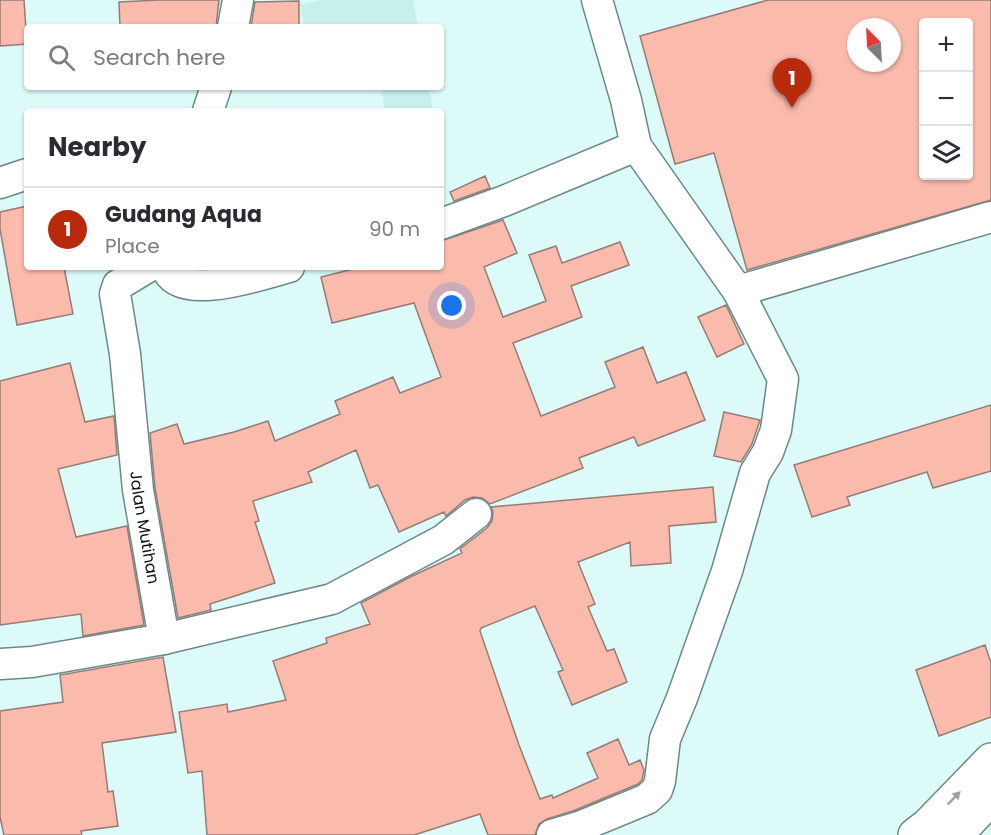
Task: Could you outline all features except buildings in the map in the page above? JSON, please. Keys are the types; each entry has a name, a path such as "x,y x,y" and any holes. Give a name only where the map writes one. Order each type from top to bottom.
{"main road":[{"path":"915,835 928,825 991,760"},
{"path":"956,835 991,798"}],"street":[{"path":"234,24 238,0"},
{"path":"552,835 579,827 647,799 657,790 665,739 727,571 754,473 768,452 776,430 783,379 738,291 636,146 626,99 597,0"},
{"path":"209,108 215,90"},
{"path":"444,223 504,201 636,146"},
{"path":"0,183 24,175"},
{"path":"738,291 991,217"},
{"name":"Jalan Mutihan","path":"143,270 118,285 115,294 125,354 138,490 164,639"},
{"path":"167,270 183,283 213,286 277,270"},
{"path":"0,664 32,662 164,639 332,599 444,540 477,514"}],"shaded area":[{"path":"321,0 413,0 417,24 303,24 300,4"},
{"path":"382,90 430,90 432,108 384,108"}],"place":[{"name":"Gudang Aqua","path":"792,108"}]}
